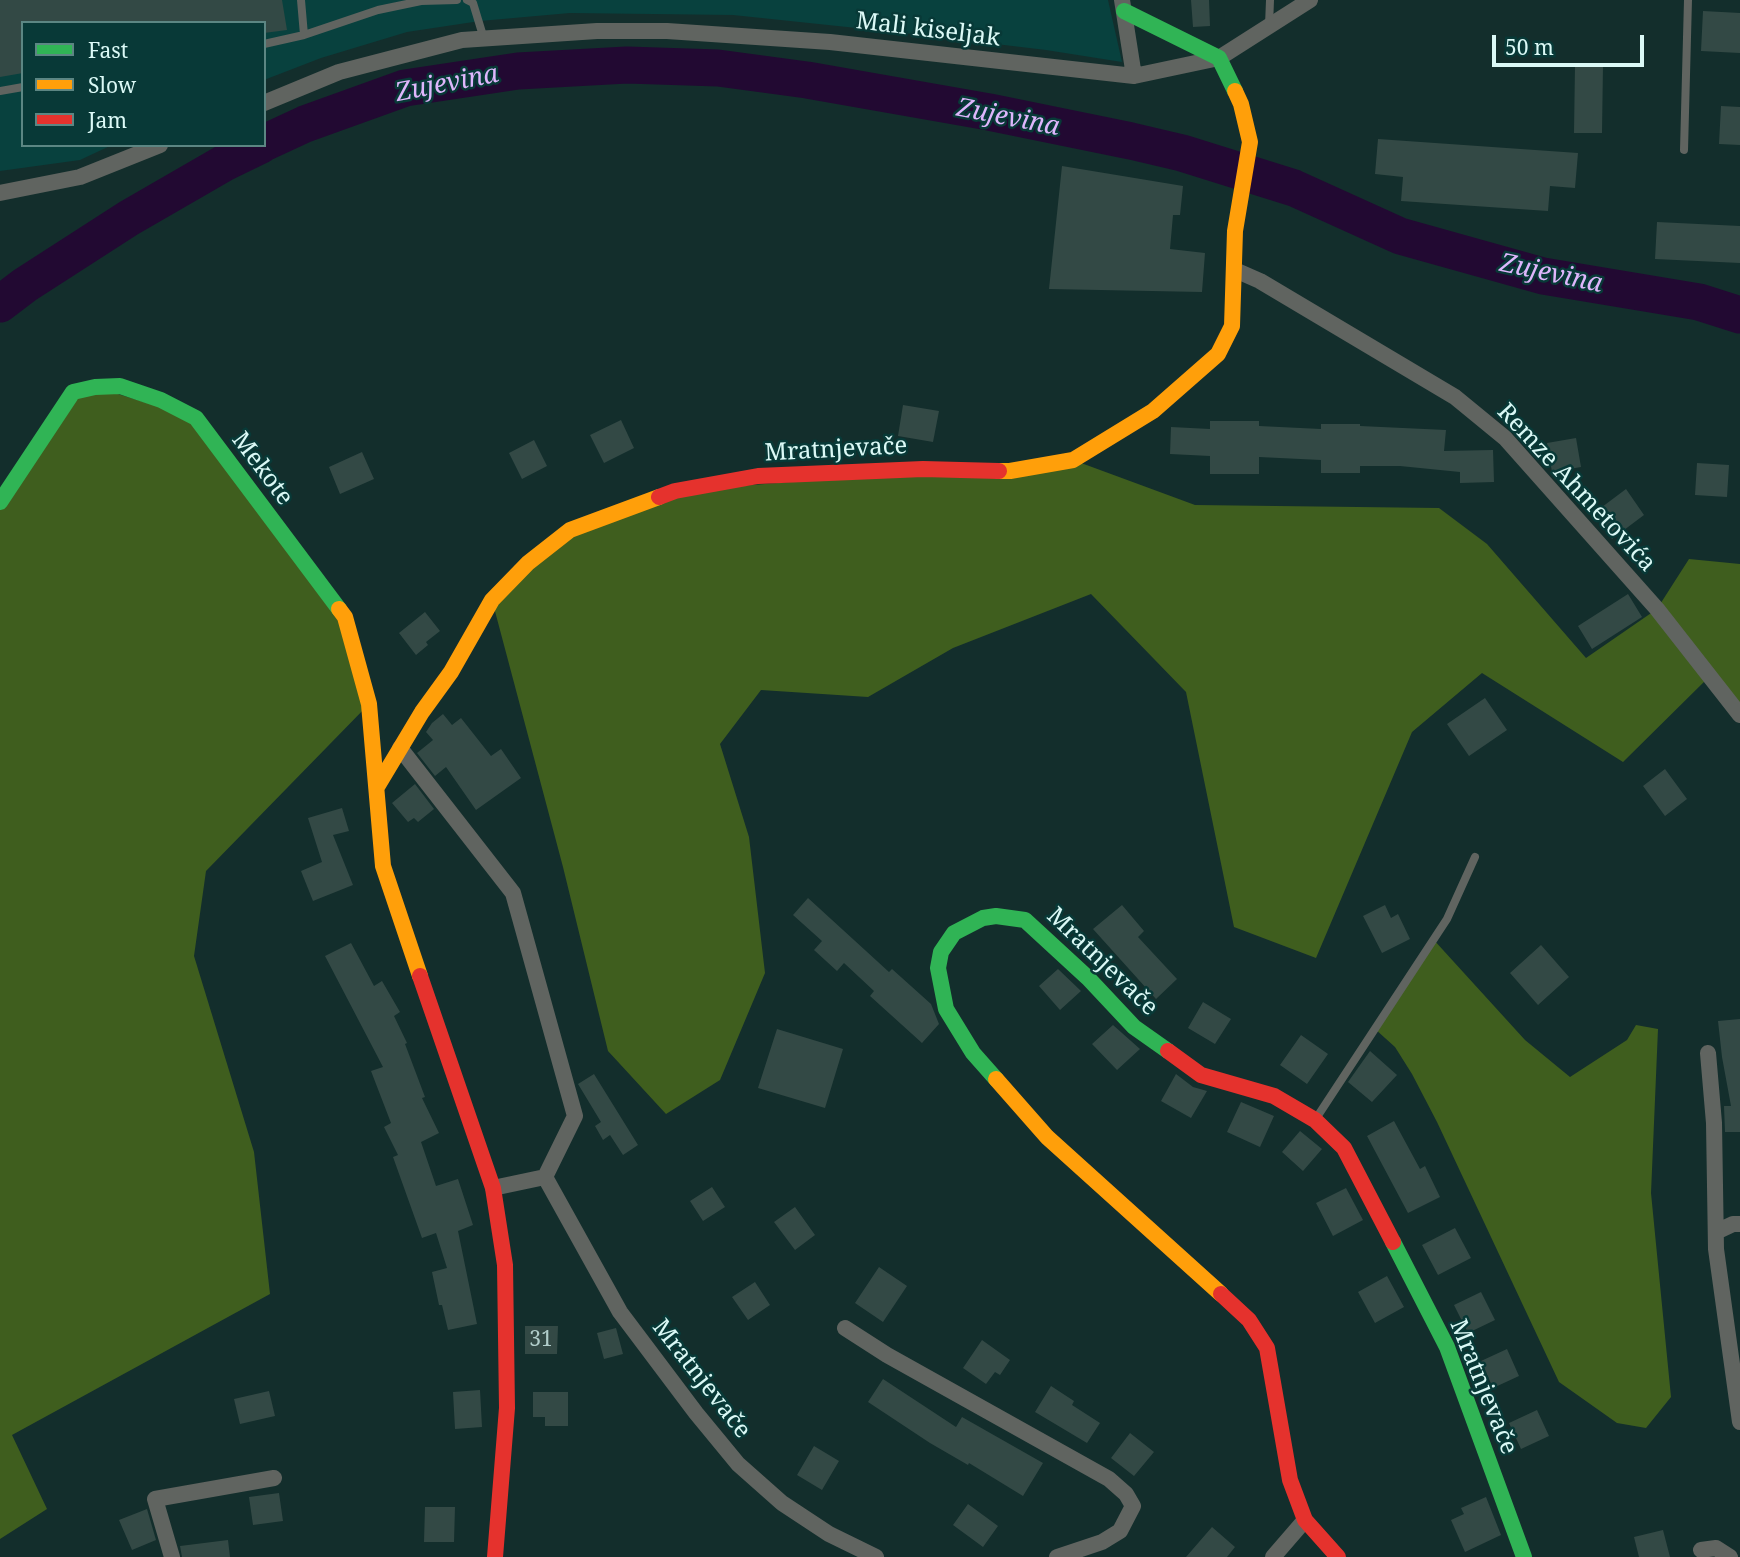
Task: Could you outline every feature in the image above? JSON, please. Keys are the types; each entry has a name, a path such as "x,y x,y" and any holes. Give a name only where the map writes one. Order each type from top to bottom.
{"street":[{"name":"Mali kiseljak","path":"266,102 339,72 462,40 597,31 667,31 830,42 1135,76 1219,58 1310,0"},
{"path":"1123,5 1219,58"},
{"path":"1123,5 1135,76"},
{"name":"Mratnjevače","path":"377,787 422,712 451,672 492,600 528,563 570,530 675,491 758,476 923,469 1010,471 1073,460 1153,411 1218,354 1231,326 1235,231 1250,142 1241,104 1219,58"},
{"path":"0,193 80,177 155,147"},
{"name":"Remze Ahmetovića","path":"1235,270 1260,281 1455,397 1505,438 1657,609 1740,715"},
{"name":"Mekote","path":"0,502 74,392 95,387 120,386 161,400 196,418 345,617 369,704 377,787"},
{"path":"400,748 513,893 575,1116 544,1177 493,1188"},
{"path":"377,787 383,866 493,1188 505,1265 508,1408 495,1557"},
{"name":"Mratnjevače","path":"1338,1557 1305,1520 1290,1480 1267,1348 1249,1320 1047,1137 973,1053 946,1009 938,968 942,951 954,933 983,918 996,916 1025,920 1088,978 1134,1027 1201,1074 1274,1096 1315,1120 1344,1149 1447,1348 1524,1557"},
{"path":"1708,1053 1714,1123 1716,1249 1740,1422"},
{"name":"Mratnjevače","path":"544,1177 620,1312 738,1464 792,1509 829,1534 876,1557"},
{"path":"1716,1232 1733,1224 1740,1224"},
{"path":"845,1328 887,1355 1109,1479 1126,1494 1133,1506 1120,1531 1102,1542 1057,1557"},
{"path":"172,1557 155,1499 274,1478"},
{"path":"1273,1557 1305,1520"},
{"path":"1701,1550 1716,1548 1730,1557"}],"lane":[{"path":"301,0 304,35"},
{"path":"266,44 304,35 378,10 421,1 457,0"},
{"path":"467,0 473,4 484,38"},
{"path":"1269,26 1270,0"},
{"path":"1684,150 1688,0"},
{"path":"0,91 21,87"},
{"path":"1315,1120 1447,919 1475,857"}],"shaded area":[{"path":"0,0 1108,0 1122,62 1046,50 733,15 570,13 480,21 407,32 321,58 266,79 266,21 21,21 21,147 108,147 80,160 0,171"}],"green space":[{"path":"95,387 196,418 345,617 369,704 206,871 194,956 254,1152 270,1294 12,1435 47,1509 0,1539 0,502 73,392"},
{"path":"1073,460 1195,505 1439,508 1487,544 1586,658 1657,609 1689,559 1740,564 1740,715 1710,676 1623,762 1482,673 1412,732 1316,958 1234,927 1186,692 1091,594 953,648 868,697 761,690 720,744 749,837 765,973 720,1080 666,1114 608,1051 563,867 492,600 570,530 675,491"},
{"path":"1433,939 1525,1040 1570,1077 1627,1040 1636,1025 1658,1029 1651,1193 1671,1397 1646,1428 1617,1423 1559,1382 1412,1074 1395,1047 1375,1029"}],"building":[{"path":"0,0 282,0 287,30 266,33 266,21 21,21 21,73 0,77"},
{"path":"1191,0 1209,0 1210,26 1193,27"},
{"path":"1703,11 1740,13 1740,53 1701,51"},
{"path":"1575,65 1603,65 1602,133 1574,133"},
{"path":"1721,106 1740,107 1740,145 1719,144"},
{"path":"1378,139 1578,153 1575,188 1550,186 1548,211 1401,201 1403,177 1375,174"},
{"path":"1062,166 1183,186 1180,215 1173,215 1170,249 1205,253 1202,292 1049,289"},
{"path":"1657,222 1740,226 1740,263 1655,259"},
{"path":"903,405 939,411 933,442 898,436"},
{"path":"621,420 634,448 604,463 590,435"},
{"path":"1210,421 1259,421 1259,426 1321,429 1321,424 1360,424 1446,430 1444,451 1493,450 1494,482 1460,483 1460,472 1400,466 1360,466 1360,473 1321,473 1321,460 1259,457 1259,474 1210,474 1210,456 1170,454 1171,427 1210,429"},
{"path":"1576,438 1581,467 1552,472 1547,443"},
{"path":"534,440 547,466 522,479 509,453"},
{"path":"362,452 374,479 340,494 329,467"},
{"path":"1697,463 1729,465 1727,497 1695,495"},
{"path":"1626,489 1644,515 1612,539 1594,513"},
{"path":"1628,594 1642,617 1592,649 1578,626"},
{"path":"425,612 440,631 426,642 428,645 416,655 399,633"},
{"path":"1485,698 1507,730 1469,756 1447,724"},
{"path":"443,714 452,725 461,718 491,756 501,749 521,778 476,810 446,767 435,776 417,753 433,740 426,732"},
{"path":"1665,769 1687,799 1665,816 1643,786"},
{"path":"415,784 434,809 418,822 414,818 408,822 392,803"},
{"path":"342,808 349,831 333,835 353,885 313,901 301,871 322,862 308,818"},
{"path":"808,898 889,972 892,969 931,1004 939,1024 922,1043 870,996 874,991 844,963 837,971 814,950 822,941 793,915"},
{"path":"1122,905 1144,931 1138,937 1177,979 1156,999 1093,929"},
{"path":"1385,905 1391,918 1398,914 1410,939 1382,953 1363,916"},
{"path":"351,943 374,986 382,981 400,1012 394,1016 407,1043 405,1044 425,1097 422,1098 439,1133 421,1142 436,1186 458,1179 473,1225 458,1231 477,1324 448,1330 442,1305 439,1305 432,1272 447,1268 436,1233 422,1238 393,1157 398,1155 384,1127 391,1123 371,1071 383,1067 325,956"},
{"path":"1541,945 1569,977 1538,1005 1510,973"},
{"path":"1058,969 1081,991 1060,1010 1039,986"},
{"path":"1203,1002 1231,1019 1215,1044 1188,1028"},
{"path":"1740,1019 1740,1132 1725,1132 1724,1106 1731,1106 1718,1021"},
{"path":"1113,1025 1140,1049 1117,1070 1092,1044"},
{"path":"777,1029 843,1049 825,1108 758,1088"},
{"path":"1301,1035 1328,1054 1307,1084 1280,1065"},
{"path":"1370,1051 1397,1075 1372,1102 1348,1082"},
{"path":"594,1074 638,1145 623,1155 610,1135 603,1140 595,1126 601,1122 578,1084"},
{"path":"1176,1074 1193,1087 1207,1091 1191,1118 1161,1101"},
{"path":"1241,1102 1274,1116 1260,1147 1227,1132"},
{"path":"1394,1121 1420,1169 1425,1166 1440,1197 1408,1213 1367,1136"},
{"path":"1300,1131 1322,1149 1303,1171 1282,1152"},
{"path":"712,1187 725,1207 703,1221 690,1201"},
{"path":"1346,1188 1363,1220 1333,1236 1316,1203"},
{"path":"795,1207 815,1235 795,1250 774,1222"},
{"path":"1455,1228 1471,1258 1438,1275 1422,1245"},
{"path":"879,1267 907,1286 883,1322 855,1303"},
{"path":"1387,1276 1404,1307 1375,1323 1358,1292"},
{"path":"755,1282 770,1305 748,1320 732,1297"},
{"path":"1481,1292 1495,1320 1468,1333 1454,1305"},
{"path":"525,1326 558,1326 557,1354 525,1354"},
{"path":"616,1328 623,1354 604,1359 597,1333"},
{"path":"982,1340 1010,1360 1000,1375 995,1372 986,1384 963,1368"},
{"path":"1507,1349 1519,1376 1493,1388 1481,1361"},
{"path":"883,1379 956,1427 962,1417 1043,1463 1023,1496 930,1443 868,1402"},
{"path":"1051,1386 1074,1401 1072,1405 1100,1423 1087,1443 1035,1412"},
{"path":"480,1390 482,1427 455,1429 453,1392"},
{"path":"269,1391 275,1416 240,1424 234,1399"},
{"path":"533,1392 568,1392 568,1426 545,1426 545,1417 533,1417"},
{"path":"1537,1410 1549,1436 1521,1449 1509,1423"},
{"path":"1130,1433 1154,1452 1134,1476 1111,1458"},
{"path":"814,1446 839,1461 822,1490 797,1475"},
{"path":"279,1493 283,1521 253,1525 249,1497"},
{"path":"1486,1497 1501,1535 1465,1552 1451,1520 1464,1514 1461,1508"},
{"path":"968,1504 998,1526 983,1547 953,1525"},
{"path":"425,1507 455,1507 454,1542 424,1542"},
{"path":"147,1509 156,1540 132,1550 119,1520"},
{"path":"1212,1527 1235,1547 1227,1557 1186,1557"},
{"path":"1663,1530 1670,1557 1639,1557 1634,1537"},
{"path":"228,1540 230,1557 182,1557 180,1546"}],"waterway":[{"name":"Zujevina","path":"266,142 305,124 405,88 518,71 627,65 718,68 807,80 989,112 1182,153 1294,188 1400,236 1543,276 1699,302 1740,315"},
{"name":"Zujevina","path":"0,304 129,218 257,147"}],"traffic: fast":[{"path":"1124,11 1219,58 1235,91"},
{"path":"0,502 73,392 95,387 120,386 161,400 196,418 339,609"},
{"path":"996,1079 973,1053 946,1009 938,968 941,952 954,933 983,918 996,916 1025,920 1088,978 1134,1027 1168,1051"},
{"path":"1393,1242 1447,1347 1524,1557"}],"traffic: slow":[{"path":"999,471 1073,460 1153,411 1218,354 1232,326 1235,231 1250,142 1235,91"},
{"path":"377,787 422,712 451,672 492,600 528,563 570,530 659,497"},
{"path":"339,609 345,617 369,704 383,866 420,976"},
{"path":"996,1079 1047,1137 1221,1294"}],"traffic: jam":[{"path":"659,497 675,491 758,476 923,469 999,471"},
{"path":"420,976 493,1188 505,1265 507,1408 495,1557"},
{"path":"1168,1051 1201,1075 1274,1096 1315,1120 1344,1148 1393,1242"},
{"path":"1221,1294 1249,1320 1267,1348 1290,1480 1305,1520 1338,1557"}]}
